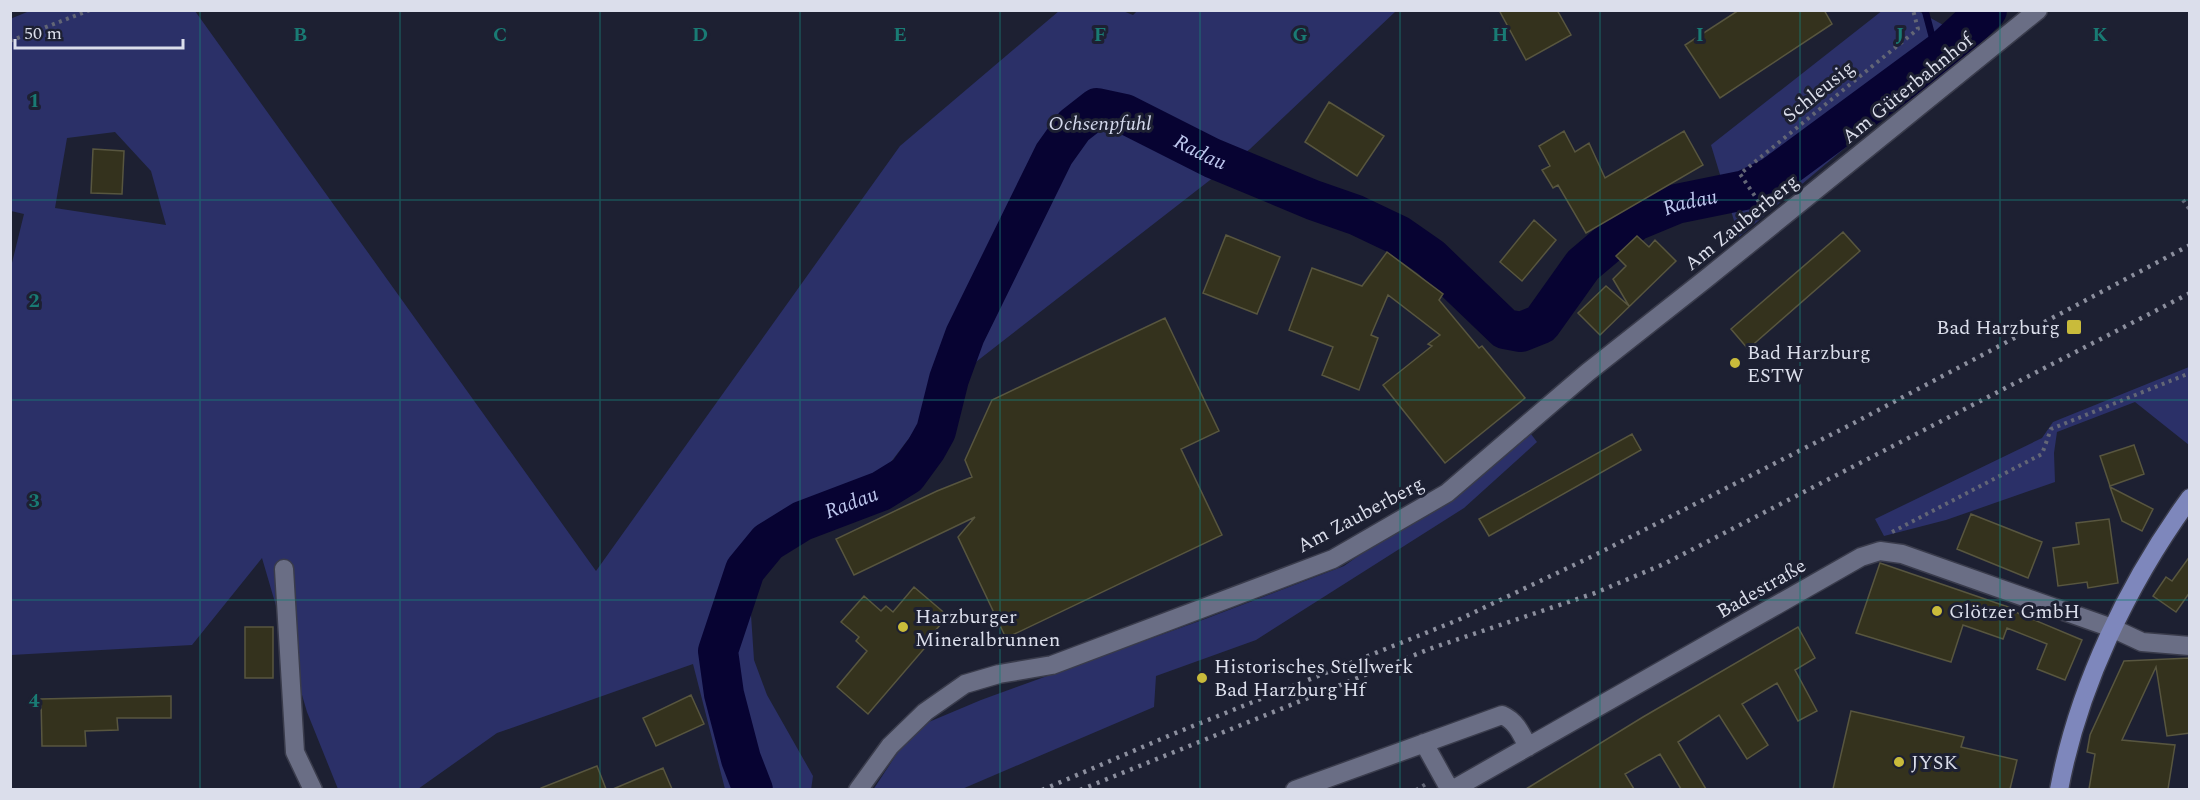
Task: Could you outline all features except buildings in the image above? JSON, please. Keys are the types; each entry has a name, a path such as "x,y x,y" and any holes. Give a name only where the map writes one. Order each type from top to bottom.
{"main road":[{"path":"2059,789 2076,716 2112,628 2166,530 2190,498"}],"street":[{"name":"Am Güterbahnhof","path":"1832,177 2038,10"},
{"name":"Am Zauberberg","path":"858,789 890,746 925,711 965,684 999,674 1052,665 1333,559 1447,494 1588,372 1832,177"},
{"name":"Badestraße","path":"1451,789 1861,557 1880,551 1902,554 2112,628 2142,642 2190,646"},
{"path":"284,569 295,752 313,789"},
{"path":"1295,789 1502,715 1517,725 1528,747"},
{"path":"1424,743 1451,789"}],"path":[{"path":"10,41 90,10"},
{"name":"Schleusig","path":"1752,193 1740,174 1918,29 1913,10"},
{"path":"2183,200 2190,210"},
{"path":"1925,513 2042,454 2050,429 2190,373"}],"green space":[{"name":"Ochsenpfuhl","path":"32,10 195,11 596,571 900,146 1059,11 1123,11 1133,15 1138,10 1396,11 1250,149 954,379 853,512 768,565 754,590 751,615 754,660 767,695 813,776 811,790 725,789 693,664 497,733 418,789 338,789 307,712 262,558 192,645 11,655 10,271 24,214 11,211 10,19","holes":["115,132 151,171 166,225 55,208 67,138"]},
{"path":"1883,10 1918,11 1972,41 1739,237 1711,145"},
{"path":"2189,367 2189,445 2135,402 2057,432 2054,453 2055,482 1946,520 1884,536 1875,519 2042,438 2053,422"},
{"path":"1531,434 1537,442 1464,508 1256,640 1156,676 1154,707 962,789 873,790 898,752 924,724 981,700 1344,566"}],"waterway":[{"path":"1925,10 1937,55"},
{"name":"Radau","path":"753,790 741,759 724,694 718,651 745,570 768,542 802,521 881,491 907,475 936,431 949,379 965,335 1054,154 1074,126 1097,108 1125,114 1212,158 1313,200 1356,215 1398,235 1431,258 1505,329 1521,332 1541,324 1583,265 1635,221 1676,204 1745,190 1772,177 1944,50 1987,10"}],"railway":[{"path":"1042,790 1173,734 1458,620 1595,555 1852,424 2190,245"},
{"path":"1080,790 1432,648 1595,593 1664,564 2190,293"}],"place":[{"name":"Bad Harzburg","path":"2074,327"},
{"name":"Bad Harzburg ESTW","path":"1735,363"},
{"name":"Glötzer GmbH","path":"1937,611"},
{"name":"Harzburger Mineralbrunnen","path":"903,627"},
{"name":"Historisches Stellwerk Bad Harzburg Hf","path":"1202,678"},
{"name":"JYSK","path":"1899,762"}]}
